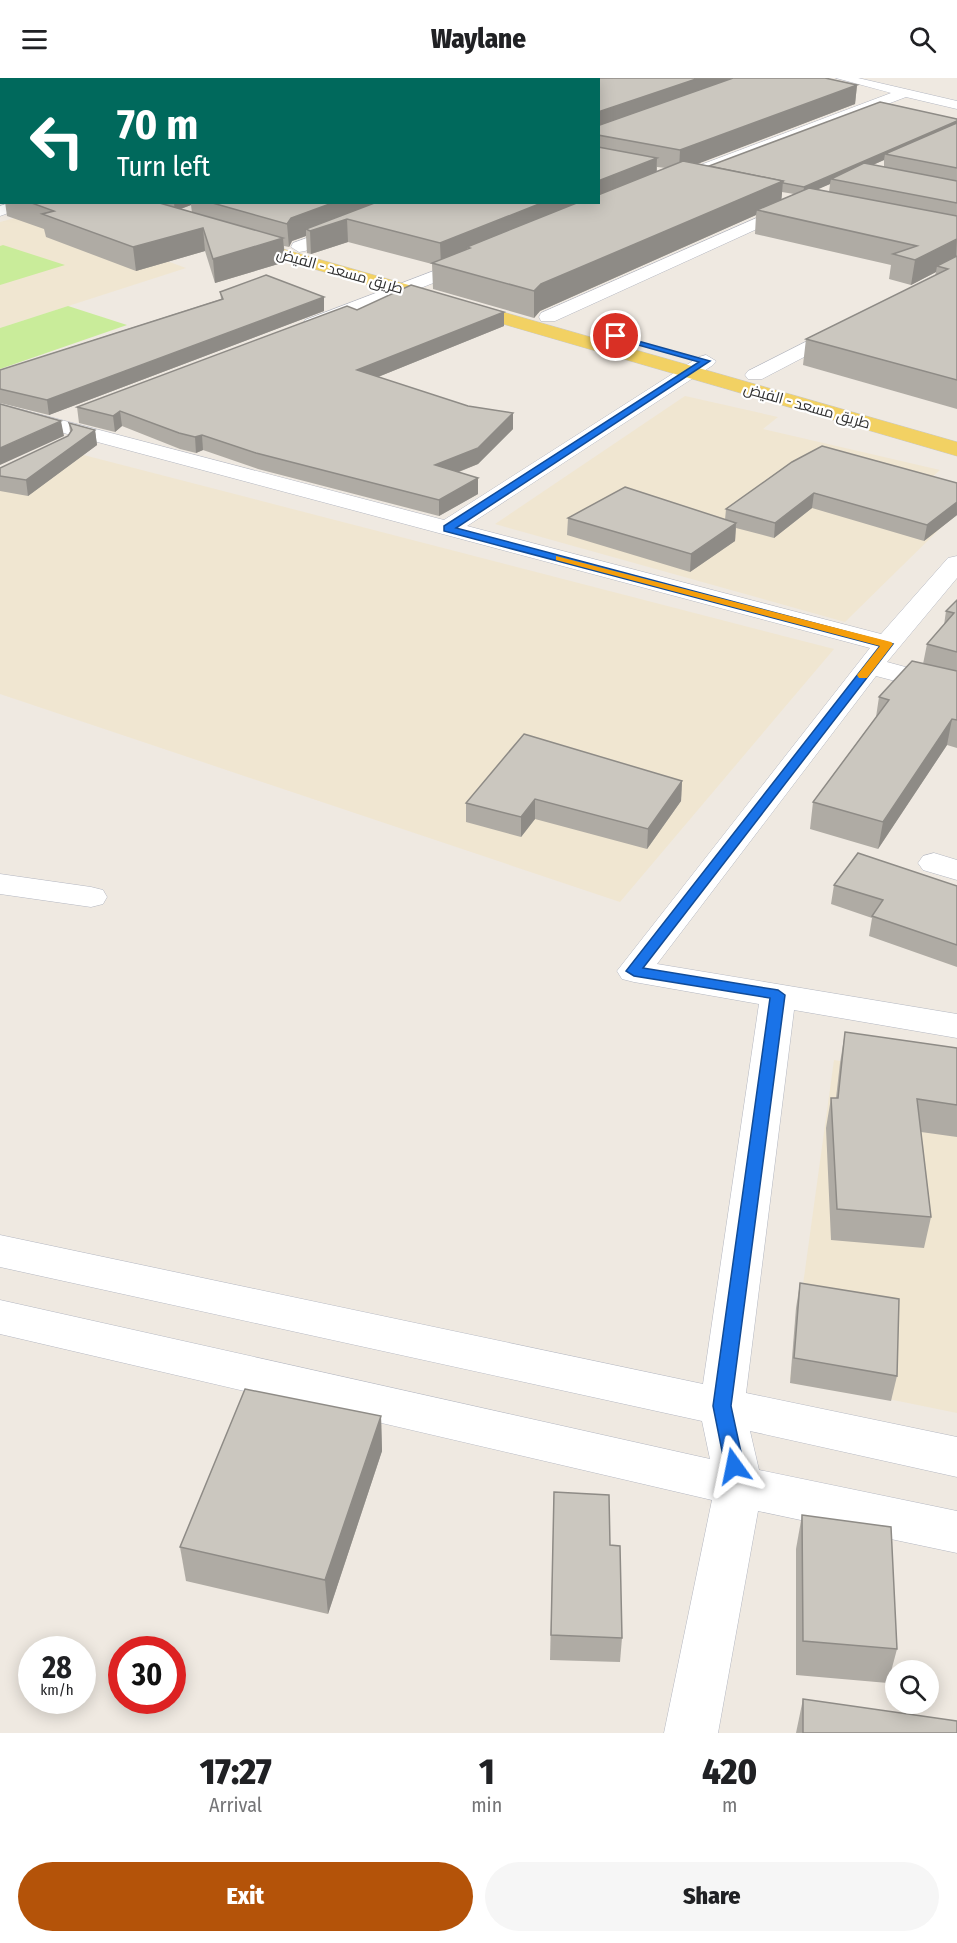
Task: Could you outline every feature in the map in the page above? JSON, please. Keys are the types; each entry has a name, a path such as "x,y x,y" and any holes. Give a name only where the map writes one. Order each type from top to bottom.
{"main road":[{"name":"طريق مسعد - الفيض","path":"957,432 755,375 698,367 404,289 225,232 299,247 548,317 698,367 957,449"}],"street":[{"path":"842,78 957,105"},
{"path":"657,180 679,178 904,93"},
{"path":"679,178 712,185"},
{"path":"548,317 808,202 779,199"},
{"path":"0,211 24,204"},
{"path":"299,247 417,204"},
{"path":"293,331 487,256"},
{"path":"755,375 856,322"},
{"path":"448,528 698,367"},
{"path":"0,410 54,439 448,528 879,655 957,688"},
{"path":"54,439 82,411"},
{"path":"952,575 879,655 634,971 957,1026"},
{"path":"0,884 91,897"},
{"path":"691,1733 739,1486 722,1406 778,995"},
{"path":"0,1251 957,1456"},
{"path":"0,1317 739,1486 957,1532"}],"shaded area":[{"path":"71,204 137,250 186,268 0,328 0,222"},
{"path":"685,396 778,417 763,429 940,470 920,488 957,512 845,622 495,524"},
{"path":"68,451 834,649 620,902 0,694 0,487"},
{"path":"834,1060 957,1080 957,1413 790,1379"}],"green space":[{"path":"3,245 65,265 0,285 0,246"},
{"path":"68,306 127,325 0,369 0,328"}],"building":[{"path":"600,78 699,78 600,111"},
{"path":"733,78 825,78 857,85 680,150 600,135 600,125"},
{"path":"880,102 957,119 957,121 804,187 709,166"},
{"path":"957,123 957,168 885,154"},
{"path":"600,147 657,158 600,180"},
{"path":"683,161 783,181 541,284 534,291 432,263 574,204 600,204 600,194"},
{"path":"864,163 957,181 957,203 831,179"},
{"path":"809,188 957,216 957,239 915,260 893,254 917,246 757,210"},
{"path":"35,204 163,204 283,238 213,259 203,228 133,247 42,214 54,211"},
{"path":"216,204 330,204 291,218 287,224"},
{"path":"372,204 539,204 440,243 347,219 310,231 306,229"},
{"path":"957,256 957,380 806,339 948,269 937,266"},
{"path":"266,275 324,297 47,400 0,389 0,370 223,299 220,292"},
{"path":"411,285 504,312 357,370 468,406 513,413 478,448 435,465 478,478 439,500 256,453 202,435 195,437 179,433 120,411 113,416 77,407 347,306 357,310"},
{"path":"0,404 61,421 0,448"},
{"path":"69,423 95,430 26,480 0,476 0,468 68,436 72,430"},
{"path":"822,446 957,483 957,502 927,525 814,493 775,523 726,509 792,462"},
{"path":"625,487 736,523 691,554 568,518"},
{"path":"957,600 957,652 927,644 954,613 946,611"},
{"path":"912,661 957,671 957,720 952,719 883,822 813,802 889,700 879,697"},
{"path":"524,734 682,781 648,829 535,799 521,817 466,803"},
{"path":"858,853 957,886 957,945 872,916 883,900 834,885"},
{"path":"845,1032 957,1048 957,1105 917,1099 931,1217 837,1209 831,1098 838,1098"},
{"path":"800,1283 899,1299 897,1376 794,1358"},
{"path":"245,1389 381,1416 325,1580 180,1547"},
{"path":"554,1492 609,1495 610,1545 620,1546 622,1638 551,1635"},
{"path":"802,1515 891,1527 897,1649 803,1641"},
{"path":"803,1699 885,1711 885,1714 908,1714 957,1721 957,1733 803,1733"}],"slow traffic":[{"path":"560,558 887,644 863,675"}],"route":[{"path":"616,336 706,361 448,528 887,644 634,971 778,995 722,1406 734,1466"}]}
